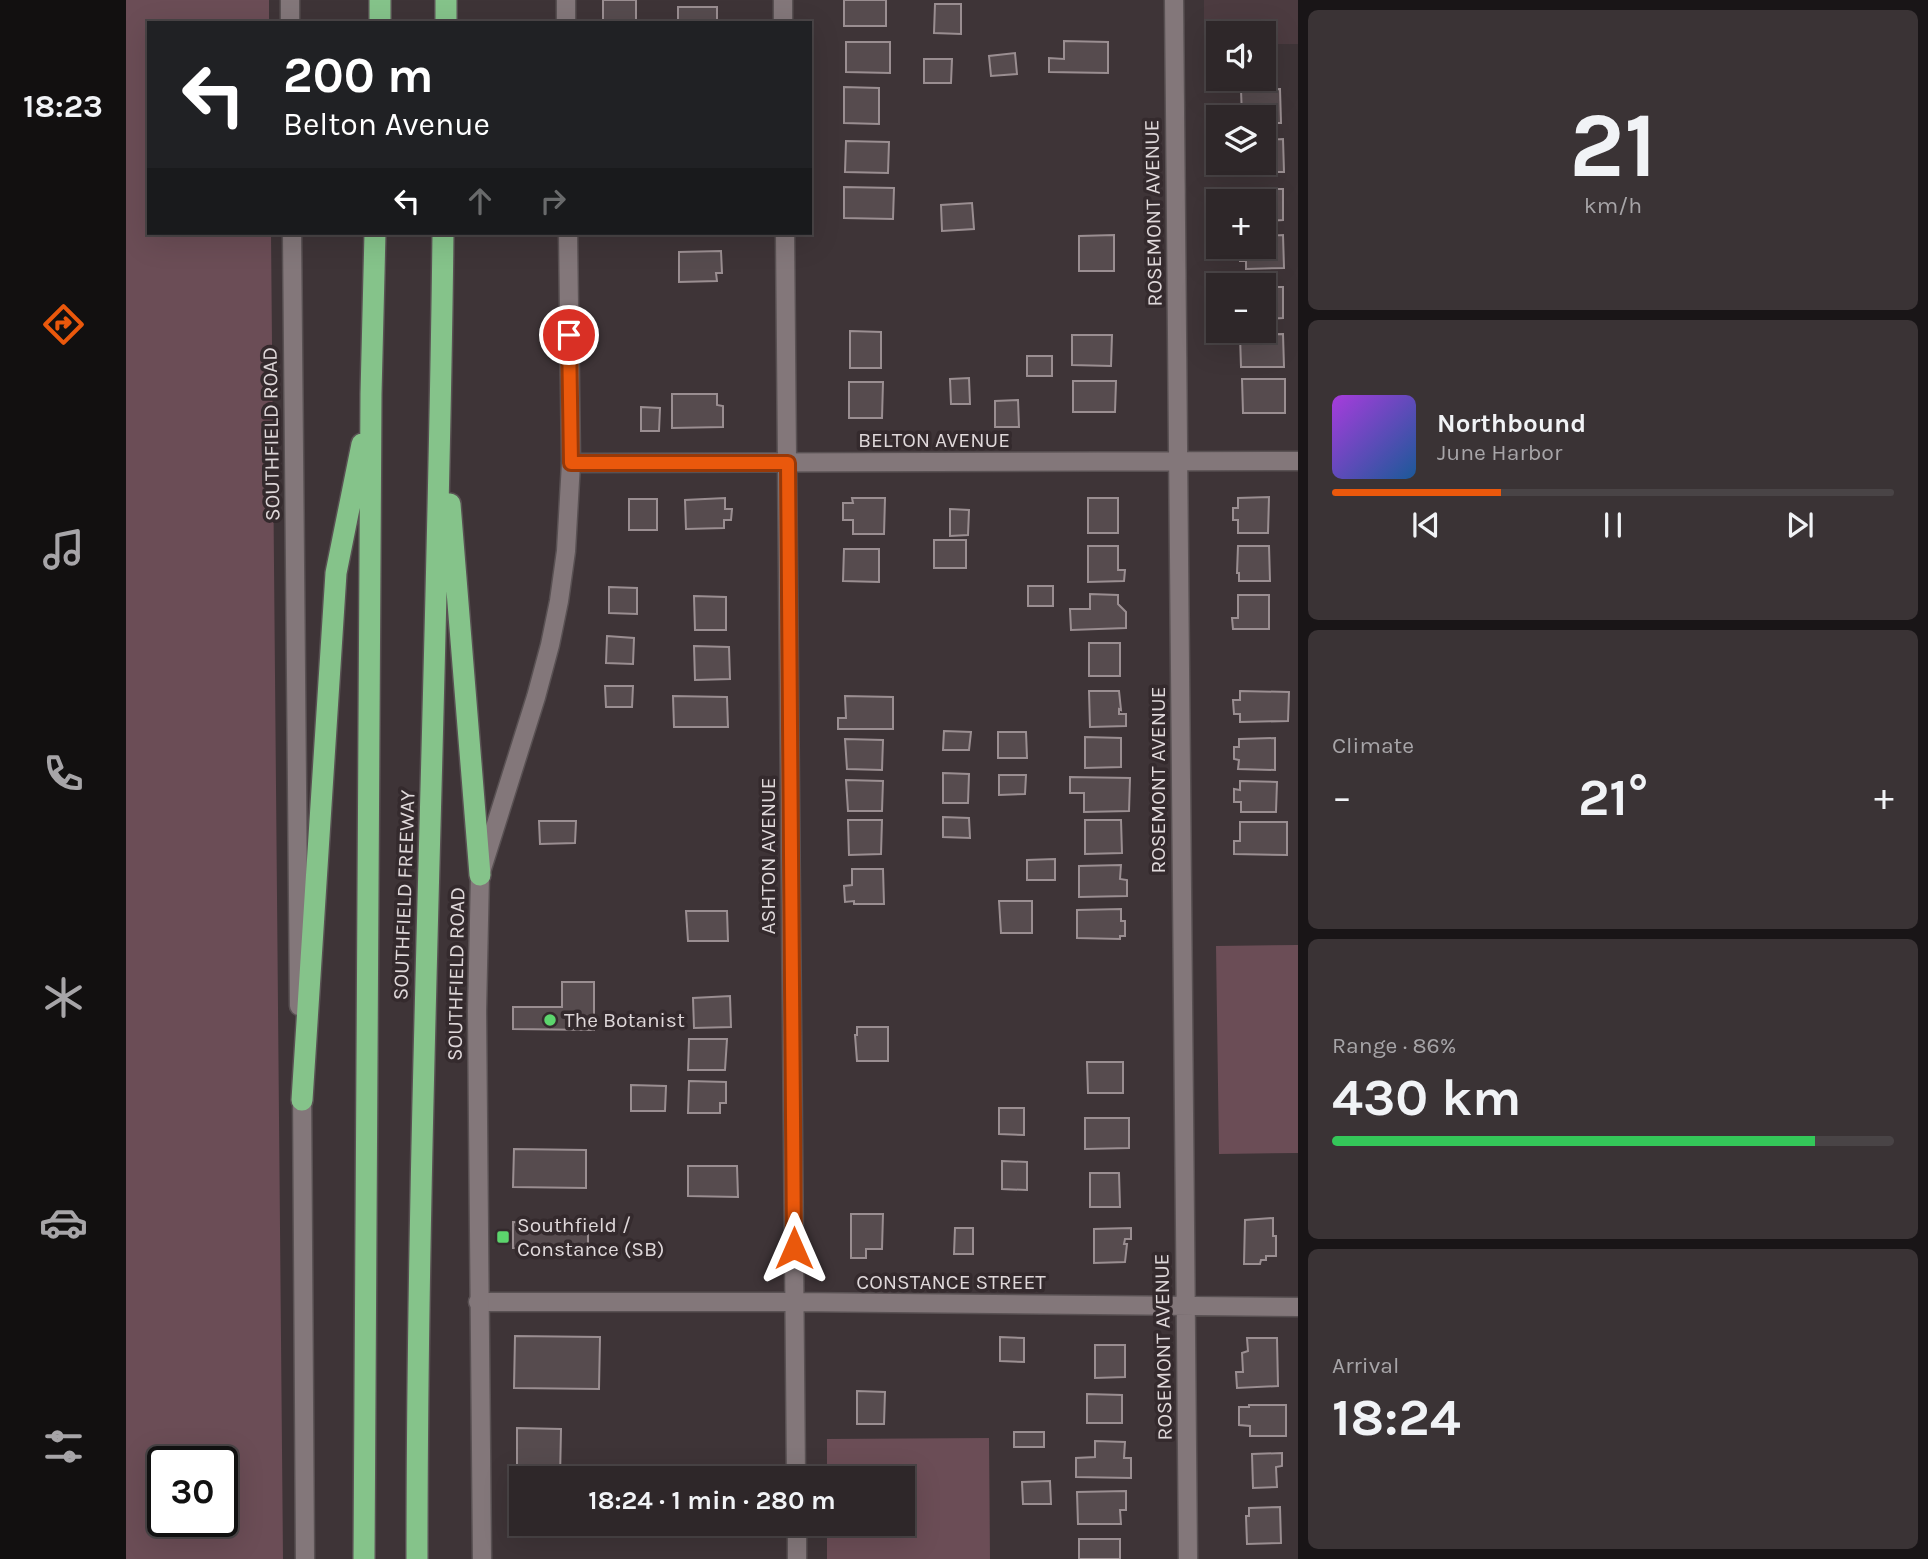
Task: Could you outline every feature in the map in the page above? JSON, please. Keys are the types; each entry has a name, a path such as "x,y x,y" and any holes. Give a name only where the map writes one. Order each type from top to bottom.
{"highway":[{"path":"380,0 380,21"},
{"path":"446,0 446,21"},
{"name":"SOUTHFIELD FREEWAY","path":"364,1559 375,235"},
{"name":"SOUTHFIELD FREEWAY","path":"417,1559 418,1292 443,235"},
{"path":"302,1100 337,573 372,394"},
{"path":"441,395 481,875"}],"street":[{"path":"290,0 290,21"},
{"path":"566,0 566,21"},
{"path":"783,0 783,21"},
{"name":"ROSEMONT AVENUE","path":"1174,0 1188,1559"},
{"name":"SOUTHFIELD ROAD","path":"292,235 305,1559"},
{"name":"SOUTHFIELD ROAD","path":"482,1559 477,1012 481,875 550,645 566,551 571,463 568,235"},
{"name":"ASHTON AVENUE","path":"785,235 796,1466"},
{"name":"BELTON AVENUE","path":"571,463 1298,461"},
{"name":"CONSTANCE STREET","path":"478,1303 794,1302 1298,1307"},
{"path":"797,1536 797,1559"}],"shaded area":[{"path":"126,0 269,0 269,21 147,21 147,235 271,235 283,1559 126,1559"},
{"path":"1204,0 1298,0 1298,44 1276,44 1276,21 1206,21 1204,43"},
{"path":"1298,945 1298,1153 1219,1154 1216,946"},
{"path":"989,1438 990,1559 827,1559 827,1536 915,1536 915,1466 827,1466 827,1439"}],"building":[{"path":"603,0 636,0 636,21 603,21"},
{"path":"844,0 886,0 886,26 844,26"},
{"path":"935,4 961,4 961,34 934,33"},
{"path":"678,7 717,7 717,21 678,21"},
{"path":"1064,41 1108,42 1108,73 1049,72 1049,58 1064,59"},
{"path":"846,42 890,42 890,73 846,72"},
{"path":"1015,53 1017,74 991,76 989,56"},
{"path":"924,59 952,59 951,83 924,83"},
{"path":"844,87 879,88 879,124 844,123"},
{"path":"1280,89 1281,123 1276,123 1276,105 1242,105 1241,91"},
{"path":"1276,139 1283,139 1284,172 1276,172"},
{"path":"846,141 889,142 888,173 845,172"},
{"path":"844,187 894,188 893,219 844,218"},
{"path":"1276,189 1283,189 1283,220 1276,220"},
{"path":"972,203 974,229 942,231 941,205"},
{"path":"1114,235 1114,271 1079,271 1079,236"},
{"path":"1276,235 1283,235 1284,268 1246,269 1246,261 1240,259 1276,259"},
{"path":"721,251 722,273 716,273 717,281 679,282 679,252"},
{"path":"1276,287 1283,287 1283,318 1276,318"},
{"path":"850,331 881,332 881,368 850,368"},
{"path":"1276,334 1283,334 1284,367 1241,367 1240,343 1276,343"},
{"path":"1072,335 1112,335 1111,366 1072,365"},
{"path":"1027,356 1052,356 1052,376 1027,376"},
{"path":"969,378 970,404 951,404 950,379"},
{"path":"1242,379 1285,379 1285,413 1243,413"},
{"path":"1073,381 1116,381 1115,412 1073,412"},
{"path":"849,382 883,382 882,418 849,418"},
{"path":"672,394 717,394 717,405 723,406 723,427 672,428"},
{"path":"1018,400 1019,427 995,427 995,401"},
{"path":"641,407 660,408 659,431 641,431"},
{"path":"1269,497 1268,533 1238,533 1238,520 1233,520 1233,508 1238,508 1238,498"},
{"path":"725,498 725,509 732,509 731,520 724,520 724,528 686,529 685,500"},
{"path":"852,498 885,498 884,534 853,534 853,520 843,520 843,503 853,503"},
{"path":"1088,498 1118,498 1118,533 1088,533"},
{"path":"629,499 657,499 657,530 629,530"},
{"path":"950,509 969,510 968,535 950,536"},
{"path":"934,540 966,540 966,568 934,568"},
{"path":"1088,546 1118,546 1118,570 1125,570 1124,581 1088,582"},
{"path":"1238,546 1269,546 1270,581 1239,581"},
{"path":"844,549 879,549 879,582 843,581"},
{"path":"1028,586 1053,586 1053,606 1028,606"},
{"path":"609,587 637,588 637,614 609,613"},
{"path":"1090,594 1118,595 1118,604 1126,612 1126,628 1071,630 1070,609 1090,609"},
{"path":"1238,595 1269,595 1269,629 1233,629 1232,618 1238,618"},
{"path":"694,596 726,597 726,630 695,630"},
{"path":"607,636 634,638 633,664 606,663"},
{"path":"1089,643 1120,643 1120,676 1089,676"},
{"path":"694,646 729,647 730,679 695,680"},
{"path":"605,686 633,686 632,707 606,707"},
{"path":"1089,691 1119,691 1119,714 1126,714 1126,726 1090,727"},
{"path":"1240,691 1289,692 1288,721 1240,722 1240,714 1234,714 1233,700 1240,700"},
{"path":"673,696 727,697 728,727 674,727"},
{"path":"845,696 893,697 893,729 838,729 838,718 846,718"},
{"path":"944,731 971,732 969,750 943,750"},
{"path":"998,732 1026,732 1027,758 998,758"},
{"path":"1085,737 1121,738 1121,767 1085,768"},
{"path":"1275,738 1275,770 1238,769 1239,760 1234,759 1234,747 1239,747 1239,739"},
{"path":"845,739 883,740 882,770 847,769"},
{"path":"943,773 969,774 968,803 943,803"},
{"path":"999,775 1026,775 1025,794 999,795"},
{"path":"1070,777 1130,778 1129,811 1084,812 1084,793 1070,793"},
{"path":"846,780 883,781 882,811 848,811"},
{"path":"1240,781 1277,782 1276,812 1241,812 1241,802 1234,802 1234,789 1240,790"},
{"path":"943,817 969,818 970,838 943,837"},
{"path":"848,820 882,820 881,854 849,855"},
{"path":"1085,820 1121,820 1122,853 1085,854"},
{"path":"539,821 576,821 575,843 540,844"},
{"path":"1240,822 1287,822 1287,855 1234,854 1234,841 1240,841"},
{"path":"1055,859 1055,880 1027,880 1027,860"},
{"path":"1121,865 1120,879 1127,880 1127,896 1079,897 1079,866"},
{"path":"852,869 883,869 884,904 845,902 844,886 852,885"},
{"path":"999,901 1032,901 1032,933 1001,933"},
{"path":"1121,909 1121,921 1125,921 1125,936 1120,936 1120,939 1077,938 1077,910"},
{"path":"686,911 727,911 728,941 688,941"},
{"path":"562,982 594,982 594,1030 513,1029 513,1007 562,1007"},
{"path":"730,996 731,1027 694,1028 693,998"},
{"path":"857,1027 888,1027 888,1061 857,1061"},
{"path":"689,1039 727,1039 725,1070 688,1070"},
{"path":"1087,1062 1123,1062 1123,1093 1088,1093"},
{"path":"689,1081 726,1082 726,1103 720,1103 720,1113 688,1113"},
{"path":"631,1085 666,1086 665,1111 631,1111"},
{"path":"999,1108 1024,1108 1024,1135 999,1134"},
{"path":"1085,1118 1129,1118 1129,1148 1085,1149"},
{"path":"514,1149 586,1150 586,1188 513,1187"},
{"path":"1002,1161 1027,1162 1027,1190 1002,1189"},
{"path":"688,1166 737,1166 738,1197 688,1196"},
{"path":"1090,1173 1119,1173 1120,1207 1090,1207"},
{"path":"851,1214 883,1214 882,1249 866,1249 866,1258 851,1258"},
{"path":"1273,1218 1276,1256 1266,1256 1266,1260 1261,1260 1260,1264 1244,1264 1245,1220"},
{"path":"513,1222 588,1223 588,1250 513,1248"},
{"path":"955,1228 973,1228 973,1254 954,1254"},
{"path":"1131,1228 1131,1239 1125,1239 1124,1244 1127,1244 1125,1262 1094,1263 1094,1229"},
{"path":"515,1336 600,1337 599,1389 514,1388"},
{"path":"1000,1337 1024,1338 1024,1362 1000,1361"},
{"path":"1247,1338 1277,1338 1278,1386 1237,1388 1236,1372 1243,1372 1242,1353 1248,1351"},
{"path":"1095,1345 1125,1345 1125,1377 1095,1378"},
{"path":"857,1391 885,1392 884,1424 857,1424"},
{"path":"1087,1394 1122,1395 1122,1423 1087,1423"},
{"path":"1286,1405 1286,1436 1250,1436 1250,1426 1239,1425 1239,1407"},
{"path":"517,1428 561,1429 560,1466 517,1466"},
{"path":"1014,1432 1044,1432 1044,1447 1014,1447"},
{"path":"1095,1441 1125,1442 1124,1458 1131,1458 1131,1478 1076,1477 1076,1458 1095,1457"},
{"path":"1282,1453 1282,1466 1276,1467 1277,1487 1253,1488 1252,1454"},
{"path":"1050,1481 1051,1504 1023,1504 1022,1482"},
{"path":"1126,1491 1126,1510 1120,1510 1121,1524 1078,1524 1077,1492"},
{"path":"1280,1507 1281,1543 1247,1544 1246,1516 1249,1516 1249,1508"},
{"path":"1079,1539 1120,1539 1120,1559 1079,1559"}],"place":[{"name":"The Botanist","path":"550,1020"},
{"name":"Southfield / Constance (SB)","path":"503,1237"}],"route":[{"path":"569,335 571,463 788,463 794,1248"}]}
